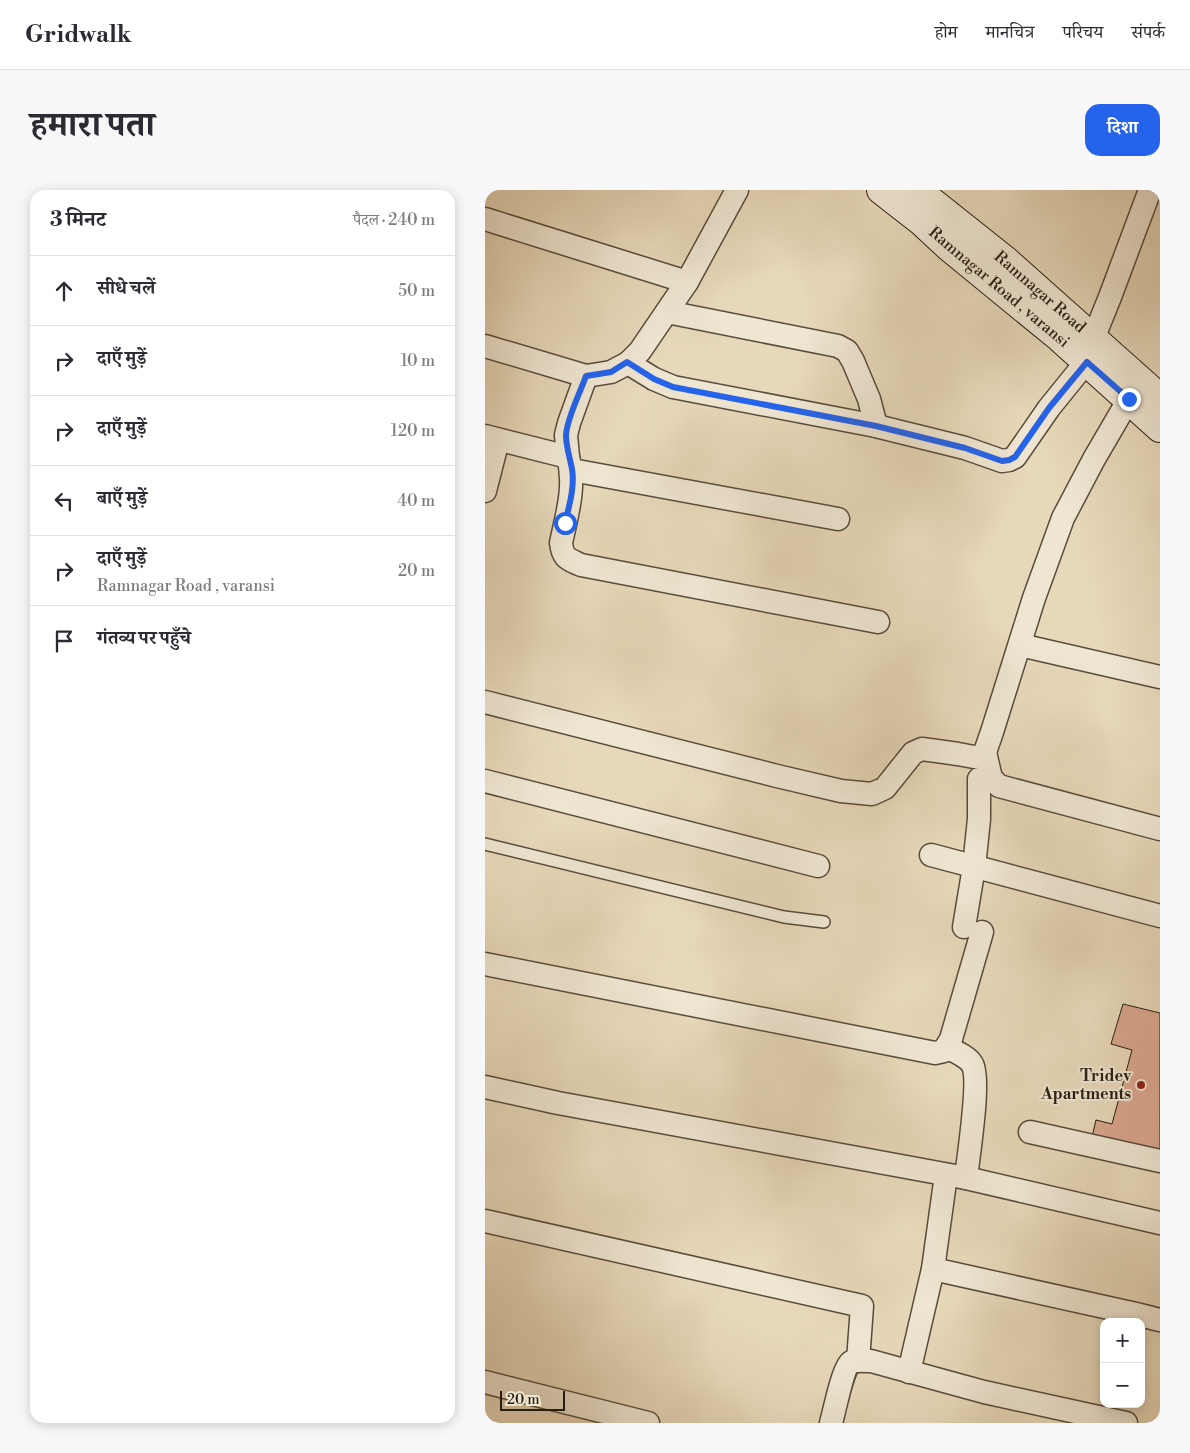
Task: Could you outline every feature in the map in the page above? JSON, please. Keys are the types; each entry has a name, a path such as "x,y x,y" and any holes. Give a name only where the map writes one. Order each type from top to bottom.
{"main road":[{"name":"Ramnagar Road , varansi","path":"881,190 1060,338 1090,350 1129,399 1160,428"},
{"name":"Ramnagar Road","path":"920,191 1005,260 1090,350 1160,398"}],"street":[{"path":"485,346 586,376 611,372 640,351 667,312 687,282 737,190"},
{"path":"627,362 654,379 673,387 876,426 965,448 995,460 1009,460 1015,457 1090,350 1150,190"},
{"path":"485,219 687,282"},
{"path":"667,312 837,346 847,352 853,361 869,399 876,426"},
{"path":"586,376 566,435 572,490 561,544 562,552 566,558 581,565 878,622"},
{"path":"485,702 841,791 872,794 885,788 913,753 922,749 974,757 981,756 985,752 1020,645 1033,598 1063,518 1129,399"},
{"path":"485,491 492,438 570,463 838,519"},
{"path":"1020,645 1160,677"},
{"path":"985,752 991,778 999,786 1160,828"},
{"path":"485,964 935,1052 944,1051 957,1023 973,930 974,867 979,819 979,779"},
{"path":"485,781 818,866"},
{"path":"931,855 1160,916"},
{"path":"909,1372 975,1096 974,1069 971,1062 946,1047"},
{"path":"485,1087 558,1103 956,1177 1160,1223"},
{"path":"1030,1132 1160,1161"},
{"path":"485,1220 862,1306 858,1361"},
{"path":"933,1269 1160,1320"},
{"path":"831,1423 847,1366 851,1362 858,1361 871,1362 985,1392 1126,1423"},
{"path":"485,1382 648,1423"}],"lane":[{"path":"485,844 784,917 824,922"}],"building":[{"name":"Tridev Apartments","path":"1123,1004 1160,1013 1160,1151 1092,1137 1096,1120 1112,1124 1132,1050 1111,1044"}],"place":[{"name":"Tridev Apartments","path":"1141,1085"}],"route":[{"path":"565,523 572,490 572,470 568,456 566,435 586,376 611,372 627,362 654,379 673,387 876,426 965,448 1002,461 1015,457 1049,408 1087,362 1129,399"}]}
